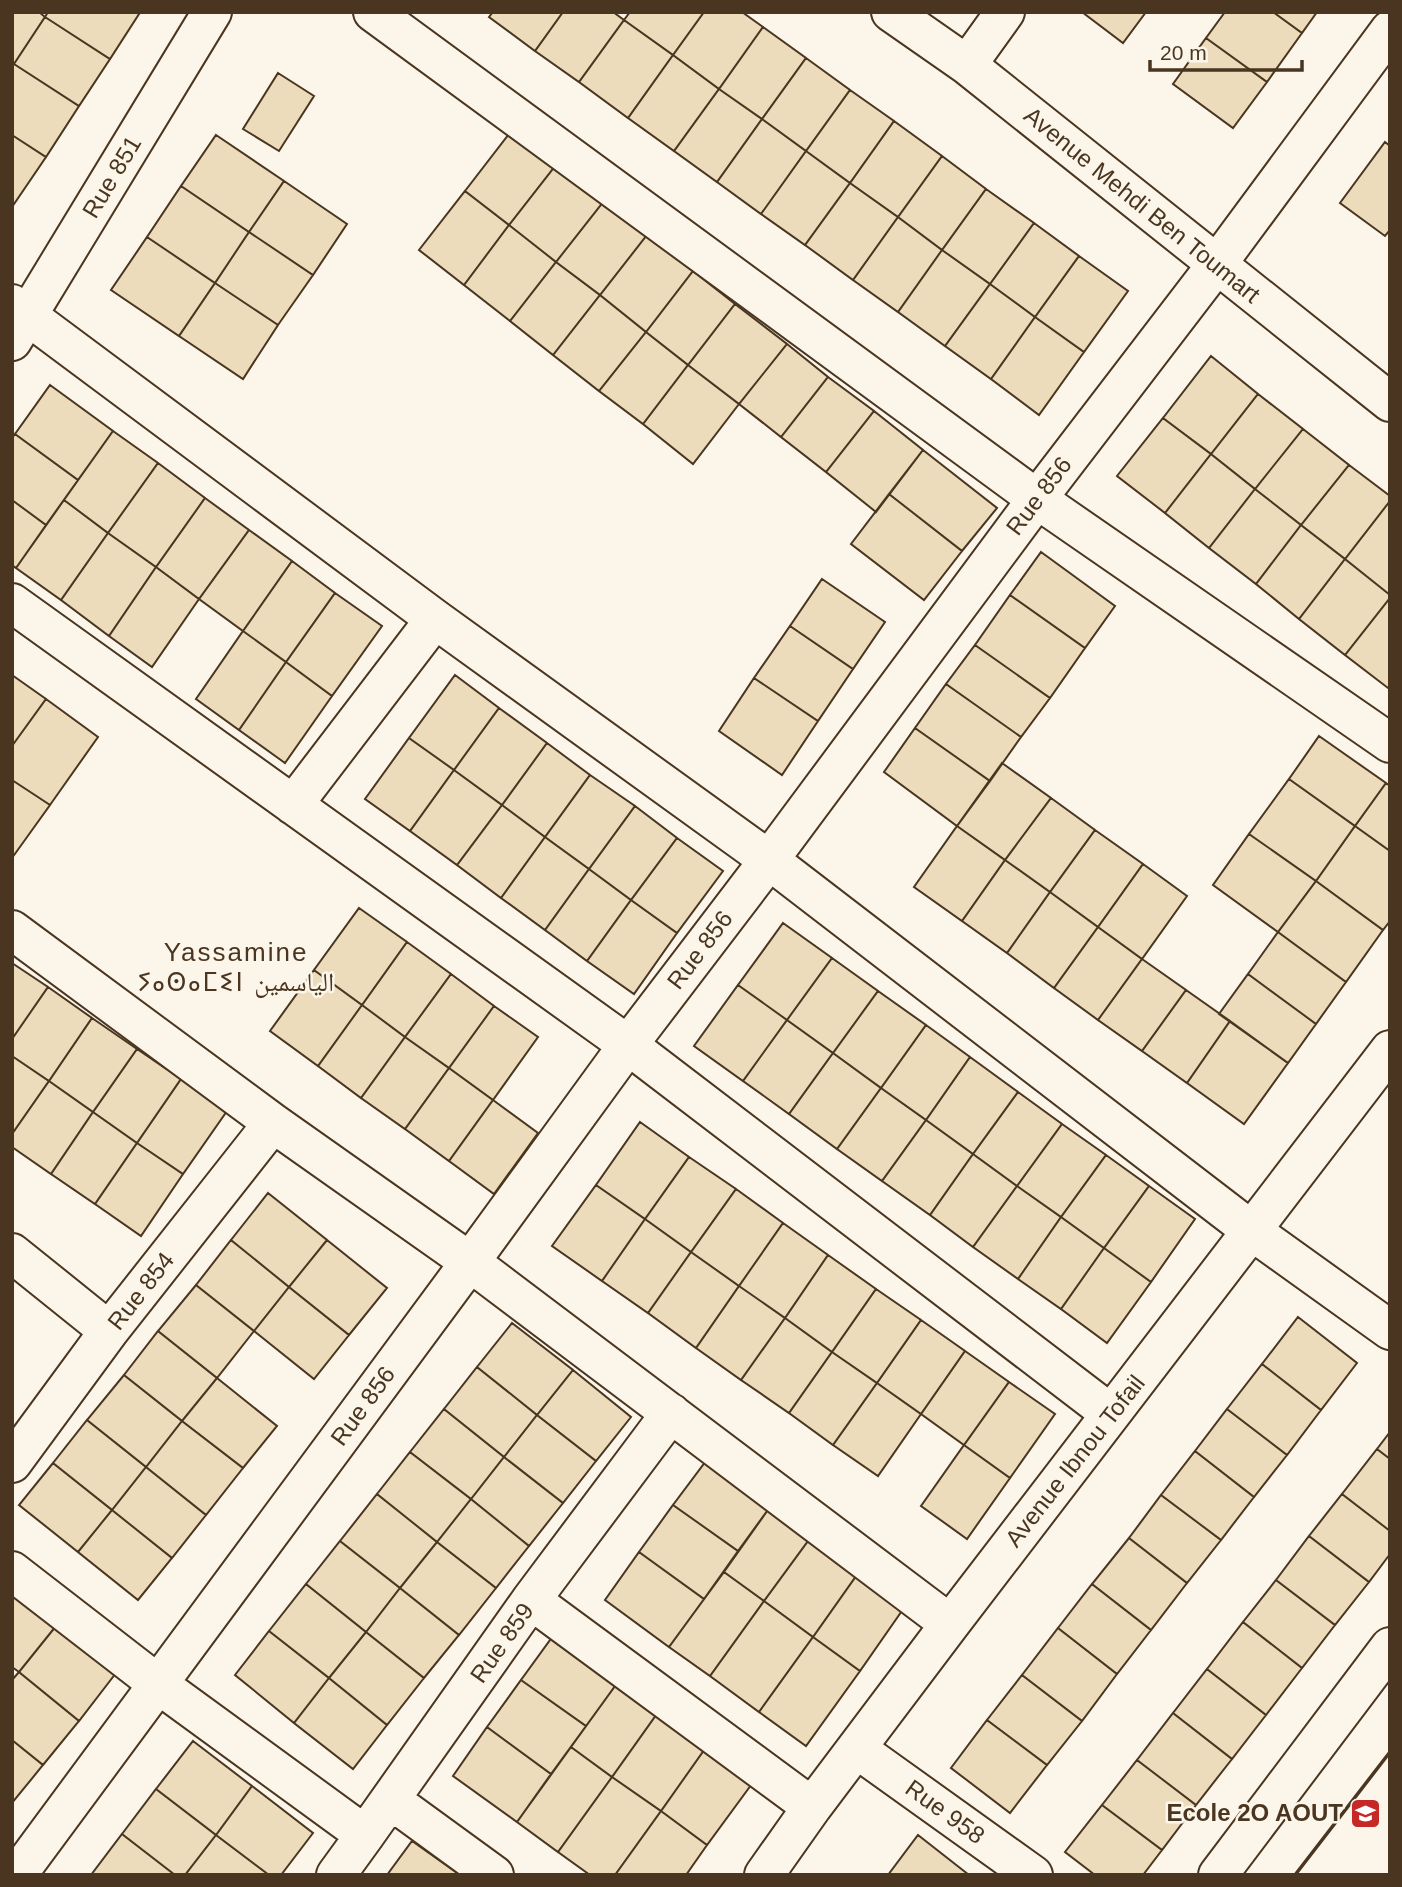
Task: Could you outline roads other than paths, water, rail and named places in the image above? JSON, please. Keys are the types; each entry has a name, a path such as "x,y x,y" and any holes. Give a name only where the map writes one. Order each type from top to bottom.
{"street":[{"name":"Rue 851","path":"18,320 212,12"},
{"path":"373,12 1037,499 1390,743"},
{"name":"Avenue Mehdi Ben Toumart","path":"891,12 967,65 1390,402"},
{"path":"967,65 1005,12"},
{"name":"Rue 856","path":"17,1875 628,1045 1037,499 1217,264 1390,30"},
{"path":"18,320 769,860 1252,1231 1390,1330"},
{"path":"12,603 628,1045 1111,1414"},
{"path":"293,805 435,619"},
{"path":"12,930 272,1123 470,1262 950,1624"},
{"name":"Avenue Ibnou Tofail","path":"764,1875 950,1624 1390,1050"},
{"name":"Rue 854","path":"12,1463 109,1331 272,1123"},
{"path":"12,1253 109,1331"},
{"name":"Rue 859","path":"336,1875 531,1600 671,1413"},
{"path":"12,1571 158,1684 365,1836"},
{"path":"531,1600 812,1807"},
{"path":"1218,1875 1390,1647"},
{"name":"Rue 958","path":"857,1749 1033,1875"},
{"path":"391,1800 494,1875"}],"place":[{"name":"Ecole 2O AOUT","path":"1366,1813"}],"district":[{"name":"Yassamine ⵢⴰⵙⴰⵎⵉⵏ الياسمين","path":"236,967"}]}
